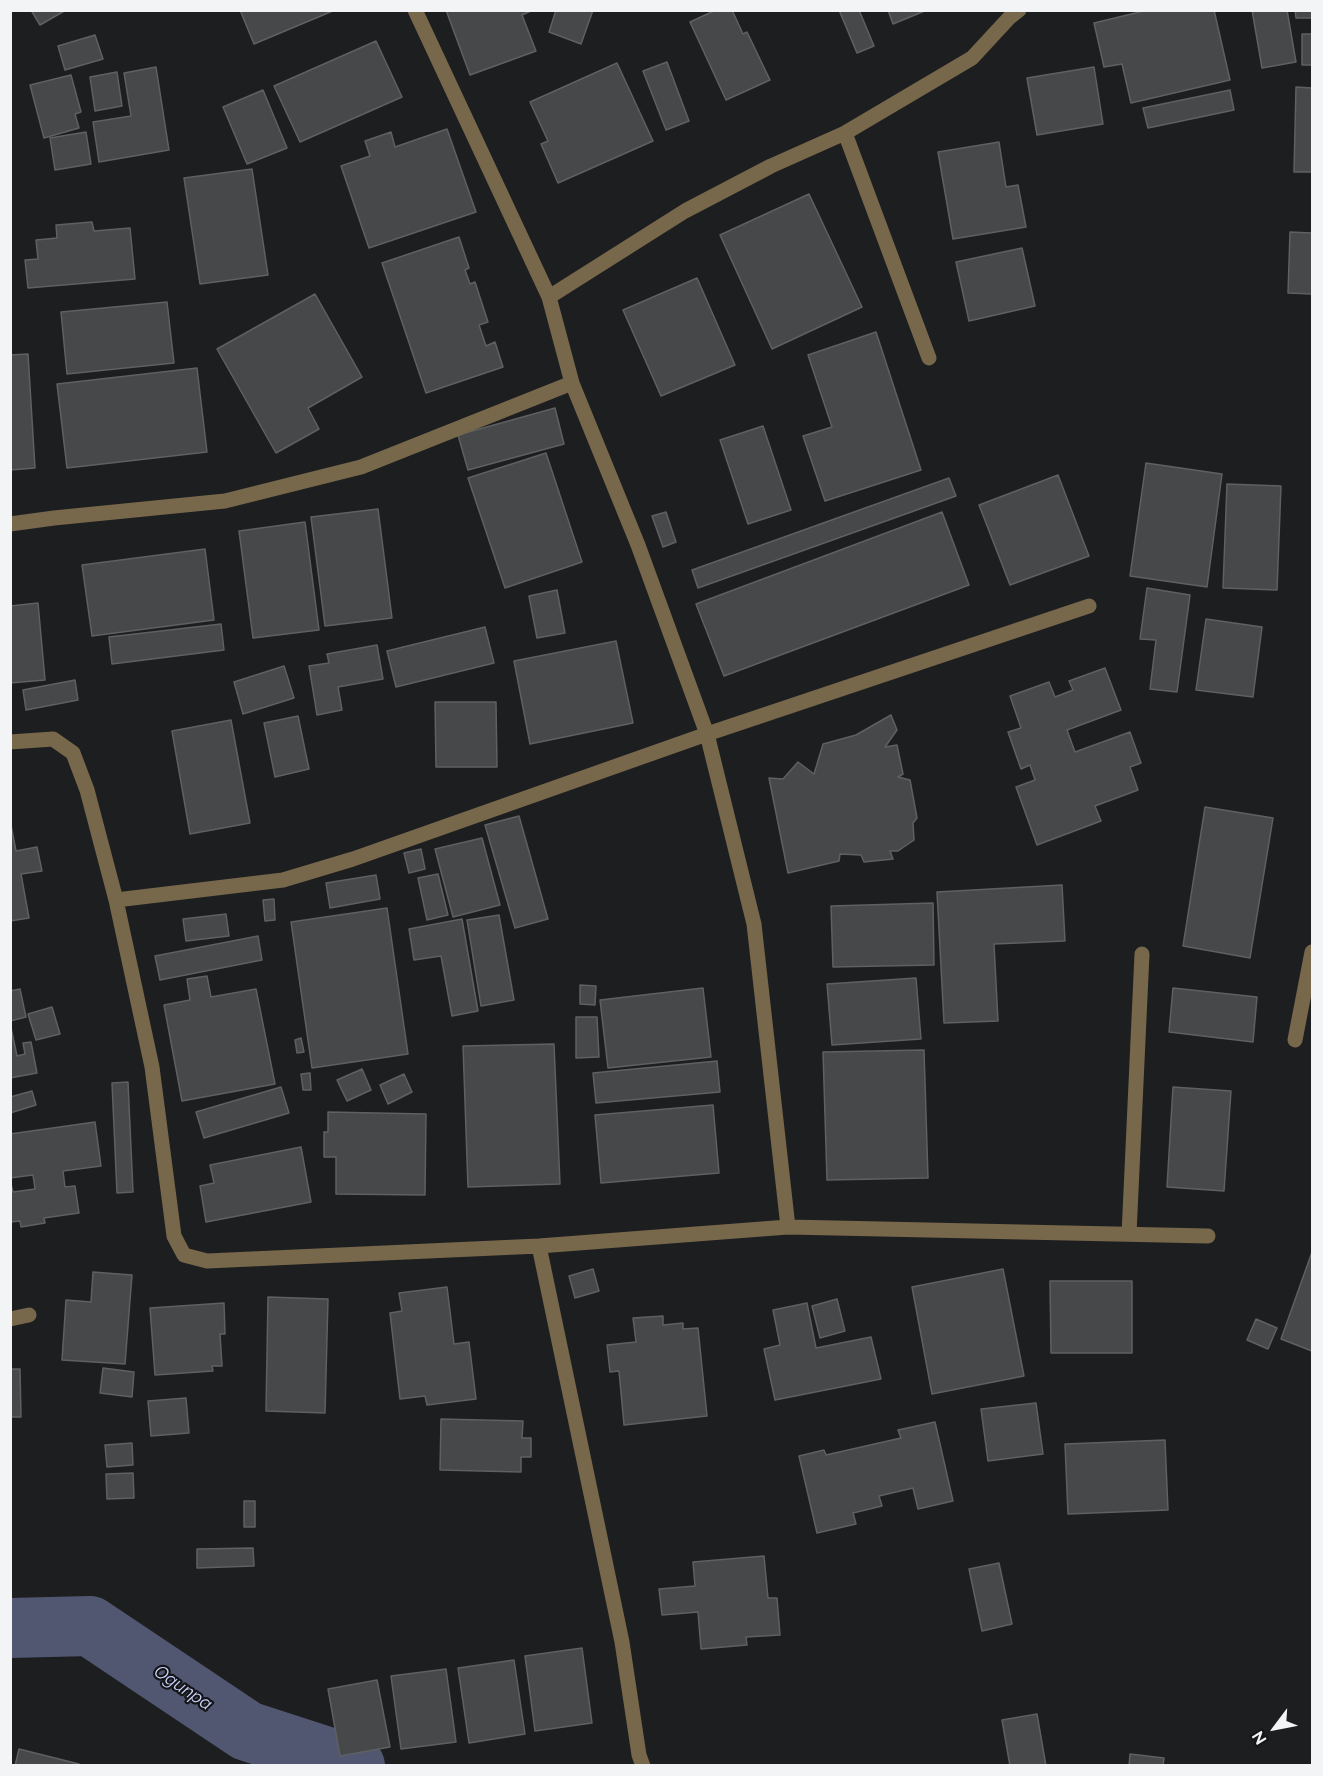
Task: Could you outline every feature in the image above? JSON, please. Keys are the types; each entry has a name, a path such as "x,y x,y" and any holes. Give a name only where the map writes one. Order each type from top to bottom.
{"street":[{"path":"415,10 549,297 572,383 638,545 707,734 754,924 788,1227"},
{"path":"549,297 685,212 771,166 845,133 972,58 1019,10"},
{"path":"845,133 929,358"},
{"path":"10,524 225,501 349,470 572,383"},
{"path":"116,900 283,880 353,859 707,734 1089,606"},
{"path":"10,742 53,739 73,753 87,790 116,900 152,1067 174,1236 184,1255 207,1262 539,1245 788,1227 1208,1236"},
{"path":"1295,1040 1312,952"},
{"path":"1129,1234 1142,954"},
{"path":"539,1245 622,1642 639,1755 644,1766"},
{"path":"10,1319 29,1315"}],"building":[{"path":"31,10 66,10 40,25"},
{"path":"240,10 335,10 254,44"},
{"path":"446,10 533,10 522,15 536,51 470,75"},
{"path":"556,10 593,10 581,44 549,32"},
{"path":"716,10 732,10 743,34 747,32 770,80 726,100 690,22"},
{"path":"839,10 859,10 874,46 857,53"},
{"path":"888,10 927,10 893,24"},
{"path":"1148,10 1214,10 1230,80 1131,103 1122,64 1104,67 1094,23"},
{"path":"1252,10 1287,10 1296,62 1262,68"},
{"path":"1295,10 1312,10 1312,18 1296,18"},
{"path":"1302,34 1312,34 1312,65 1302,65"},
{"path":"95,35 103,59 65,70 58,46"},
{"path":"376,41 402,97 300,142 274,86"},
{"path":"667,62 689,121 666,130 643,71"},
{"path":"617,63 653,141 558,183 541,144 548,141 530,102"},
{"path":"156,67 169,150 99,162 93,122 131,116 124,73"},
{"path":"1094,67 1103,124 1037,135 1027,78"},
{"path":"117,72 122,106 95,111 90,77"},
{"path":"71,75 81,112 75,114 79,128 44,138 30,85"},
{"path":"1296,87 1312,88 1312,172 1294,172"},
{"path":"263,90 287,148 247,164 223,107"},
{"path":"1230,90 1234,110 1148,128 1143,108"},
{"path":"447,129 476,212 369,248 341,166 370,156 365,141 391,132 395,147"},
{"path":"86,132 91,164 55,170 50,138"},
{"path":"999,142 1006,187 1018,185 1026,227 953,239 938,152"},
{"path":"252,169 268,275 200,284 184,178"},
{"path":"809,194 862,307 772,349 720,235"},
{"path":"92,222 94,231 130,228 135,279 28,288 25,260 38,259 36,240 57,238 56,225"},
{"path":"1290,232 1312,233 1312,294 1288,293"},
{"path":"459,237 469,268 465,270 470,284 475,282 488,322 479,325 486,346 495,342 503,367 426,393 382,263"},
{"path":"1022,248 1035,306 969,321 956,262"},
{"path":"697,278 735,365 661,396 623,310"},
{"path":"315,294 362,377 308,408 319,429 276,453 217,349"},
{"path":"167,302 174,363 67,374 61,312"},
{"path":"876,332 921,470 825,501 803,436 832,427 808,355"},
{"path":"28,354 35,468 10,470 10,355"},
{"path":"197,368 207,452 67,468 57,384"},
{"path":"555,408 564,444 468,470 458,435"},
{"path":"763,426 791,510 748,524 720,440"},
{"path":"546,453 582,562 505,588 468,478"},
{"path":"1146,463 1222,474 1207,587 1130,576"},
{"path":"1058,475 1089,556 1010,585 979,505"},
{"path":"949,478 956,496 698,588 692,570"},
{"path":"1227,484 1281,486 1277,590 1223,588"},
{"path":"378,509 392,618 325,626 311,517"},
{"path":"666,512 676,542 663,547 652,516"},
{"path":"942,512 969,585 724,676 696,604"},
{"path":"305,522 319,630 253,638 239,531"},
{"path":"205,549 214,620 92,636 82,565"},
{"path":"1147,588 1190,595 1177,692 1150,689 1156,640 1140,639"},
{"path":"557,590 565,633 537,638 529,596"},
{"path":"38,603 45,680 10,683 10,606"},
{"path":"1206,619 1262,627 1253,697 1196,690"},
{"path":"221,624 224,650 112,664 109,637"},
{"path":"485,627 494,663 396,687 387,651"},
{"path":"616,641 633,723 530,744 514,661"},
{"path":"377,645 383,679 338,687 342,710 317,715 309,666 329,663 327,654"},
{"path":"284,666 294,698 243,714 234,682"},
{"path":"1105,668 1121,710 1067,730 1075,752 1130,732 1141,763 1130,767 1138,790 1095,806 1101,821 1037,845 1016,787 1035,780 1030,765 1021,769 1008,732 1021,728 1010,696 1049,682 1055,697 1073,690 1069,681"},
{"path":"75,680 78,700 26,710 23,690"},
{"path":"435,702 496,702 497,767 436,767"},
{"path":"891,715 897,730 885,747 897,745 903,774 898,777 910,780 917,818 913,823 914,840 898,851 890,851 893,859 864,862 861,855 840,854 839,861 788,873 769,778 783,779 798,762 814,774 823,744 856,735"},
{"path":"298,716 309,769 275,777 264,723"},
{"path":"231,720 250,823 190,834 172,731"},
{"path":"1205,807 1273,818 1250,958 1183,946"},
{"path":"519,816 548,919 515,928 485,825"},
{"path":"10,820 16,851 37,847 42,871 21,874 29,918 10,921"},
{"path":"482,838 500,905 453,917 435,849"},
{"path":"421,849 425,869 409,873 404,853"},
{"path":"438,874 448,915 427,920 418,878"},
{"path":"376,875 380,899 330,908 326,883"},
{"path":"1062,885 1065,941 994,944 998,1021 944,1023 937,892"},
{"path":"274,899 275,920 265,921 263,900"},
{"path":"933,903 934,965 833,967 831,906"},
{"path":"387,908 408,1054 312,1068 291,922"},
{"path":"226,914 229,936 186,941 183,919"},
{"path":"499,915 514,1000 481,1006 467,920"},
{"path":"462,919 478,1011 452,1016 441,956 414,960 409,929"},
{"path":"258,936 262,960 160,980 155,956"},
{"path":"207,976 211,997 256,989 275,1084 182,1101 164,1005 190,1000 187,979"},
{"path":"916,978 921,1039 832,1045 827,984"},
{"path":"580,985 596,986 595,1005 580,1004"},
{"path":"703,988 711,1057 608,1068 600,1000"},
{"path":"1173,988 1257,997 1253,1042 1169,1032"},
{"path":"20,989 26,1017 10,1021 10,991"},
{"path":"52,1007 60,1034 36,1040 28,1014"},
{"path":"576,1017 597,1017 599,1057 576,1058"},
{"path":"10,1023 17,1056 25,1054 23,1043 31,1042 37,1073 10,1078"},
{"path":"301,1038 304,1052 297,1053 295,1040"},
{"path":"554,1044 560,1184 468,1187 463,1046"},
{"path":"924,1050 928,1178 827,1180 823,1052"},
{"path":"717,1061 720,1092 596,1103 593,1073"},
{"path":"362,1069 371,1090 347,1101 337,1080"},
{"path":"310,1073 311,1090 303,1090 301,1074"},
{"path":"404,1074 412,1092 388,1104 380,1085"},
{"path":"128,1082 133,1192 117,1193 112,1083"},
{"path":"281,1087 289,1113 204,1138 196,1112"},
{"path":"1173,1087 1231,1091 1224,1191 1167,1187"},
{"path":"32,1091 36,1105 10,1113 10,1097"},
{"path":"713,1105 719,1173 601,1183 595,1115"},
{"path":"328,1112 426,1114 425,1195 336,1194 336,1157 324,1157 324,1132 328,1132"},
{"path":"95,1122 101,1166 63,1171 65,1187 75,1186 79,1213 44,1218 45,1223 21,1227 20,1221 10,1222 10,1180 13,1192 35,1189 33,1175 10,1178 10,1134"},
{"path":"301,1147 311,1202 206,1222 200,1186 214,1183 210,1165"},
{"path":"1312,1252 1312,1351 1281,1339"},
{"path":"593,1269 599,1291 575,1298 569,1276"},
{"path":"1003,1269 1024,1376 932,1394 912,1287"},
{"path":"93,1272 132,1275 125,1364 62,1360 66,1300 91,1302"},
{"path":"1050,1281 1132,1281 1132,1353 1051,1353"},
{"path":"447,1287 454,1344 469,1342 476,1399 427,1405 425,1396 400,1399 390,1313 402,1311 399,1293"},
{"path":"268,1297 328,1299 325,1413 266,1411"},
{"path":"837,1299 845,1331 820,1338 812,1306"},
{"path":"224,1303 225,1334 220,1334 222,1366 212,1366 213,1371 155,1375 150,1308"},
{"path":"807,1303 816,1348 871,1337 881,1379 775,1400 764,1349 780,1345 773,1310"},
{"path":"663,1316 663,1325 683,1323 683,1329 698,1328 707,1416 624,1425 619,1371 610,1372 607,1345 636,1342 633,1318"},
{"path":"1256,1319 1277,1328 1268,1349 1247,1340"},
{"path":"103,1368 134,1372 132,1397 100,1393"},
{"path":"10,1369 20,1369 21,1417 10,1417"},
{"path":"186,1398 189,1433 151,1436 148,1401"},
{"path":"1036,1403 1043,1454 988,1461 981,1409"},
{"path":"441,1419 523,1421 522,1438 531,1438 531,1457 521,1457 521,1472 440,1470"},
{"path":"935,1422 953,1501 918,1509 913,1488 879,1496 882,1506 853,1513 856,1524 817,1533 799,1456 824,1450 826,1455 901,1438 898,1430"},
{"path":"1165,1440 1168,1510 1068,1514 1065,1444"},
{"path":"132,1443 133,1465 107,1467 105,1445"},
{"path":"133,1473 134,1498 107,1499 106,1474"},
{"path":"244,1501 255,1501 255,1527 244,1527"},
{"path":"253,1548 254,1566 197,1568 197,1549"},
{"path":"764,1556 768,1598 777,1598 780,1635 746,1637 747,1645 701,1649 698,1612 662,1615 659,1589 695,1586 693,1562"},
{"path":"999,1563 1012,1624 982,1631 969,1569"},
{"path":"582,1648 592,1723 535,1731 525,1656"},
{"path":"514,1660 525,1734 469,1743 458,1668"},
{"path":"446,1669 456,1742 401,1749 391,1676"},
{"path":"377,1680 390,1747 340,1756 328,1689"},
{"path":"1037,1714 1046,1766 1010,1766 1002,1720"},
{"path":"19,1749 79,1764 79,1766 15,1766"},
{"path":"1130,1754 1164,1758 1163,1766 1129,1766"}],"waterway":[{"name":"Ogunpa","path":"10,1628 90,1626 247,1731 355,1766"}]}
